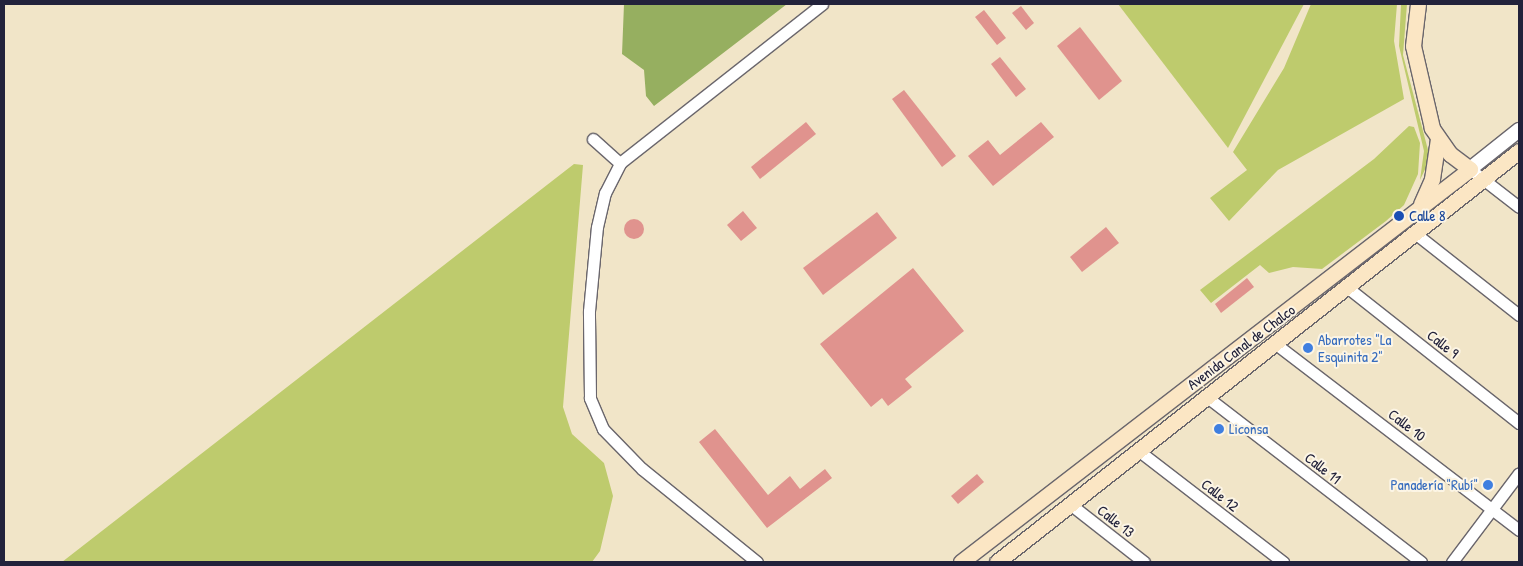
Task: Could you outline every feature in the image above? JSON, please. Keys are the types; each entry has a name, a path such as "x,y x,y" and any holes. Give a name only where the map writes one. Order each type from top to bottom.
{"main road":[{"path":"1418,4 1413,46 1417,77 1435,133 1432,179 1421,205"},
{"path":"1435,133 1470,169"},
{"name":"Avenida Canal de Chalco","path":"1000,561 1207,397 1277,345 1519,151"},
{"name":"Avenida Canal de Chalco","path":"961,562 1470,169"}],"street":[{"path":"757,562 692,505 642,469 603,429 590,398 589,311 597,227 605,193 620,163 822,4"},
{"name":"Avenida Canal de Chalco","path":"1470,169 1519,130"},
{"path":"593,139 620,163"},
{"path":"1470,169 1519,207"},
{"path":"1416,234 1519,315"},
{"name":"Calle 9","path":"1348,288 1519,423"},
{"name":"Calle 10","path":"1277,345 1519,530"},
{"name":"Calle 11","path":"1207,397 1421,562"},
{"name":"Calle 12","path":"1139,451 1283,562"},
{"path":"1452,562 1519,473"},
{"name":"Calle 13","path":"1070,504 1144,562"}],"green space":[{"path":"624,4 787,4 654,106 646,96 644,70 622,54"},
{"path":"1118,4 1304,4 1228,148"},
{"path":"1311,4 1397,4 1394,41 1404,99 1278,170 1229,221 1210,198 1247,170 1233,152 1284,68"},
{"path":"1401,4 1407,4 1403,55 1428,150 1429,161 1420,180 1424,151 1399,46"},
{"path":"1409,126 1414,127 1420,143 1418,174 1404,205 1386,221 1322,269 1293,267 1269,273 1260,265 1211,303 1200,290 1374,159"},
{"path":"574,164 583,165 563,407 572,434 604,463 613,496 600,551 592,562 62,562"}],"building":[{"path":"1021,6 1034,23 1026,30 1012,13"},
{"path":"984,10 1006,38 997,45 975,17"},
{"path":"1080,27 1122,81 1099,100 1057,46"},
{"path":"1000,57 1026,89 1016,97 991,64"},
{"path":"904,90 956,156 942,167 892,99"},
{"path":"806,122 816,134 760,179 751,167"},
{"path":"1041,122 1054,137 993,186 968,156 988,140 1000,155"},
{"path":"743,211 757,228 741,241 727,225"},
{"path":"877,212 897,238 823,295 803,268"},
{"path":"634,219 641,222 644,229 641,236 634,239 627,236 624,229 627,222"},
{"path":"1106,227 1119,243 1082,272 1070,257"},
{"path":"913,268 964,331 905,379 912,387 888,406 882,398 871,407 820,344"},
{"path":"1247,278 1254,287 1221,313 1215,304"},
{"path":"715,429 768,495 790,476 800,489 825,469 832,478 767,528 699,442"},
{"path":"977,474 984,482 958,504 951,496"}],"place":[{"name":"Calle 8","path":"1399,216"},
{"name":"Abarrotes \"La Esquinita 2\"","path":"1308,348"},
{"name":"Liconsa","path":"1219,429"},
{"name":"Panadería \"Rubí\"","path":"1488,485"}]}
